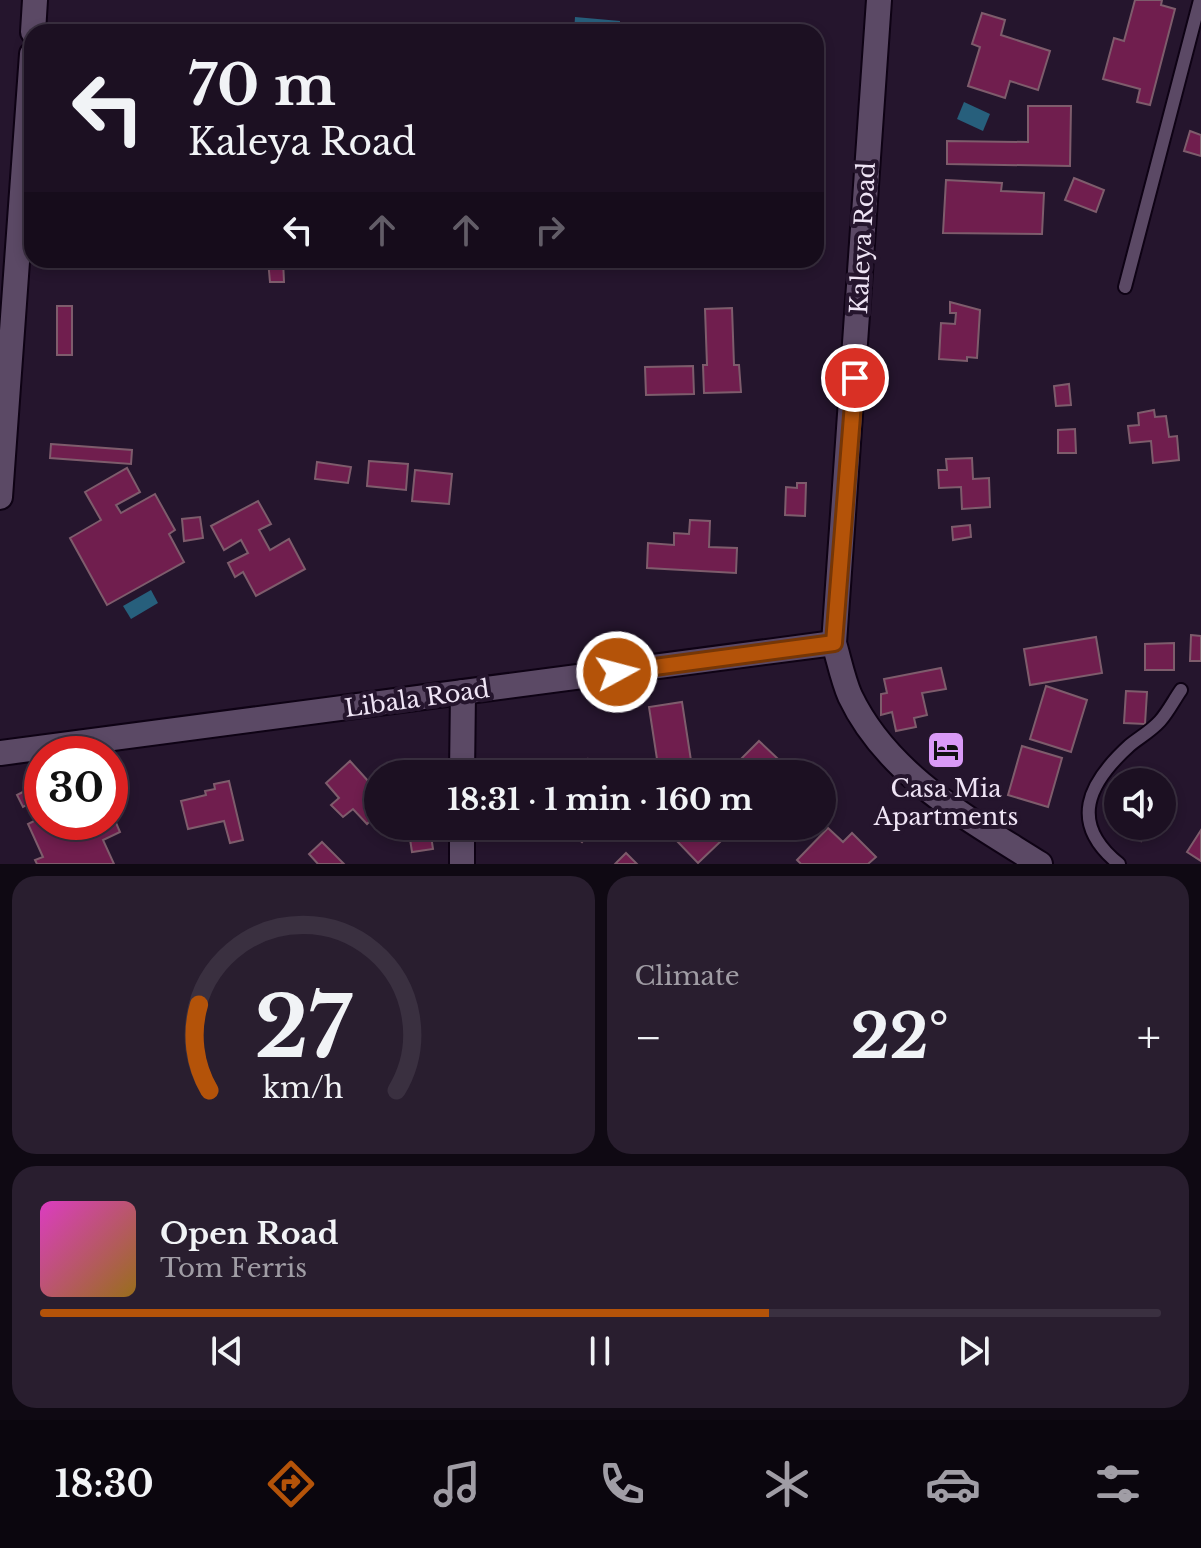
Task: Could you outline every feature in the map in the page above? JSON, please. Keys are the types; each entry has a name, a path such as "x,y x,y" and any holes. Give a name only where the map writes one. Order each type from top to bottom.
{"street":[{"path":"34,24 35,0"},
{"name":"Kaleya Road","path":"879,0 834,643 850,696 880,744 939,798 1040,864"},
{"path":"0,497 24,165"},
{"name":"Libala Road","path":"0,753 834,643"},
{"path":"462,760 463,692"},
{"path":"462,840 462,864"}],"lane":[{"path":"1125,287 1200,0"},
{"path":"1119,864 1098,846 1089,825 1089,801 1099,777 1160,722 1181,690"}],"water":[{"path":"575,17 620,21 620,24 575,24"},
{"path":"964,102 990,114 983,131 957,119"},
{"path":"151,590 158,603 131,619 123,606"}],"building":[{"path":"1135,0 1162,0 1161,5 1175,9 1150,105 1137,102 1140,89 1103,79 1114,38 1124,41"},
{"path":"982,13 1005,20 1001,35 1050,51 1038,90 1010,81 1005,98 968,86 980,47 972,44"},
{"path":"1028,106 1071,106 1070,166 947,164 947,141 1028,142"},
{"path":"1190,131 1201,135 1201,156 1184,151"},
{"path":"1074,178 1104,190 1096,212 1065,200"},
{"path":"946,180 1002,183 1001,191 1044,193 1042,234 943,233"},
{"path":"269,268 283,268 284,282 270,282"},
{"path":"950,302 980,310 977,358 967,357 967,361 939,359 941,323 955,324 956,313 950,313"},
{"path":"57,306 72,306 72,355 57,355"},
{"path":"732,308 734,365 739,365 741,392 704,393 703,365 707,365 705,309"},
{"path":"693,366 694,394 646,395 645,367"},
{"path":"1069,384 1071,405 1056,406 1054,386"},
{"path":"1154,410 1155,417 1166,416 1169,437 1177,436 1179,460 1153,463 1151,441 1130,443 1128,426 1139,425 1138,413"},
{"path":"1075,429 1076,453 1058,453 1058,430"},
{"path":"51,444 132,450 131,464 50,458"},
{"path":"972,458 973,479 989,478 990,507 962,509 961,487 939,488 938,470 947,470 946,459"},
{"path":"369,461 408,464 406,490 367,486"},
{"path":"317,462 351,467 348,483 315,479"},
{"path":"127,468 140,492 116,505 121,513 155,494 175,530 169,534 184,562 107,605 70,538 101,520 85,492"},
{"path":"415,470 452,474 449,504 412,501"},
{"path":"797,483 806,483 805,516 785,515 786,487 797,488"},
{"path":"258,501 271,524 259,530 270,550 289,539 305,569 256,596 243,572 235,577 228,563 248,553 241,540 224,550 211,526"},
{"path":"200,517 203,538 184,541 182,519"},
{"path":"690,520 710,521 709,547 737,548 736,573 647,568 648,543 674,545 674,533 689,534"},
{"path":"970,525 971,537 953,540 952,527"},
{"path":"1191,635 1201,636 1201,661 1190,661"},
{"path":"1096,637 1102,673 1030,685 1024,649"},
{"path":"1174,643 1174,670 1145,670 1145,644"},
{"path":"941,668 946,689 922,693 927,715 914,718 916,727 896,731 892,712 881,715 881,694 887,693 884,679"},
{"path":"1046,686 1087,700 1071,752 1030,739"},
{"path":"1126,691 1147,692 1145,724 1124,723"},
{"path":"682,702 691,760 657,760 649,707"},
{"path":"759,741 779,760 740,760"},
{"path":"1022,746 1062,758 1048,807 1008,795"},
{"path":"350,761 364,776 364,821 353,809 343,817 331,805 339,798 326,783"},
{"path":"229,781 243,840 230,843 224,821 188,829 181,801 206,795 205,791 215,789 214,784"},
{"path":"24,791 24,806 23,807 17,795"},
{"path":"1201,830 1201,861 1187,852"},
{"path":"852,833 876,857 868,864 801,864 797,860 816,840 836,840 836,835 843,842"},
{"path":"35,840 103,840 114,864 37,864 35,860 43,857"},
{"path":"410,840 432,840 433,849 412,852"},
{"path":"676,840 721,841 698,863"},
{"path":"322,842 344,864 318,864 309,854"},
{"path":"626,853 637,864 615,864"}],"place":[{"name":"Casa Mia Apartments","path":"946,750"}],"route":[{"path":"617,672 834,643 855,378"}]}
